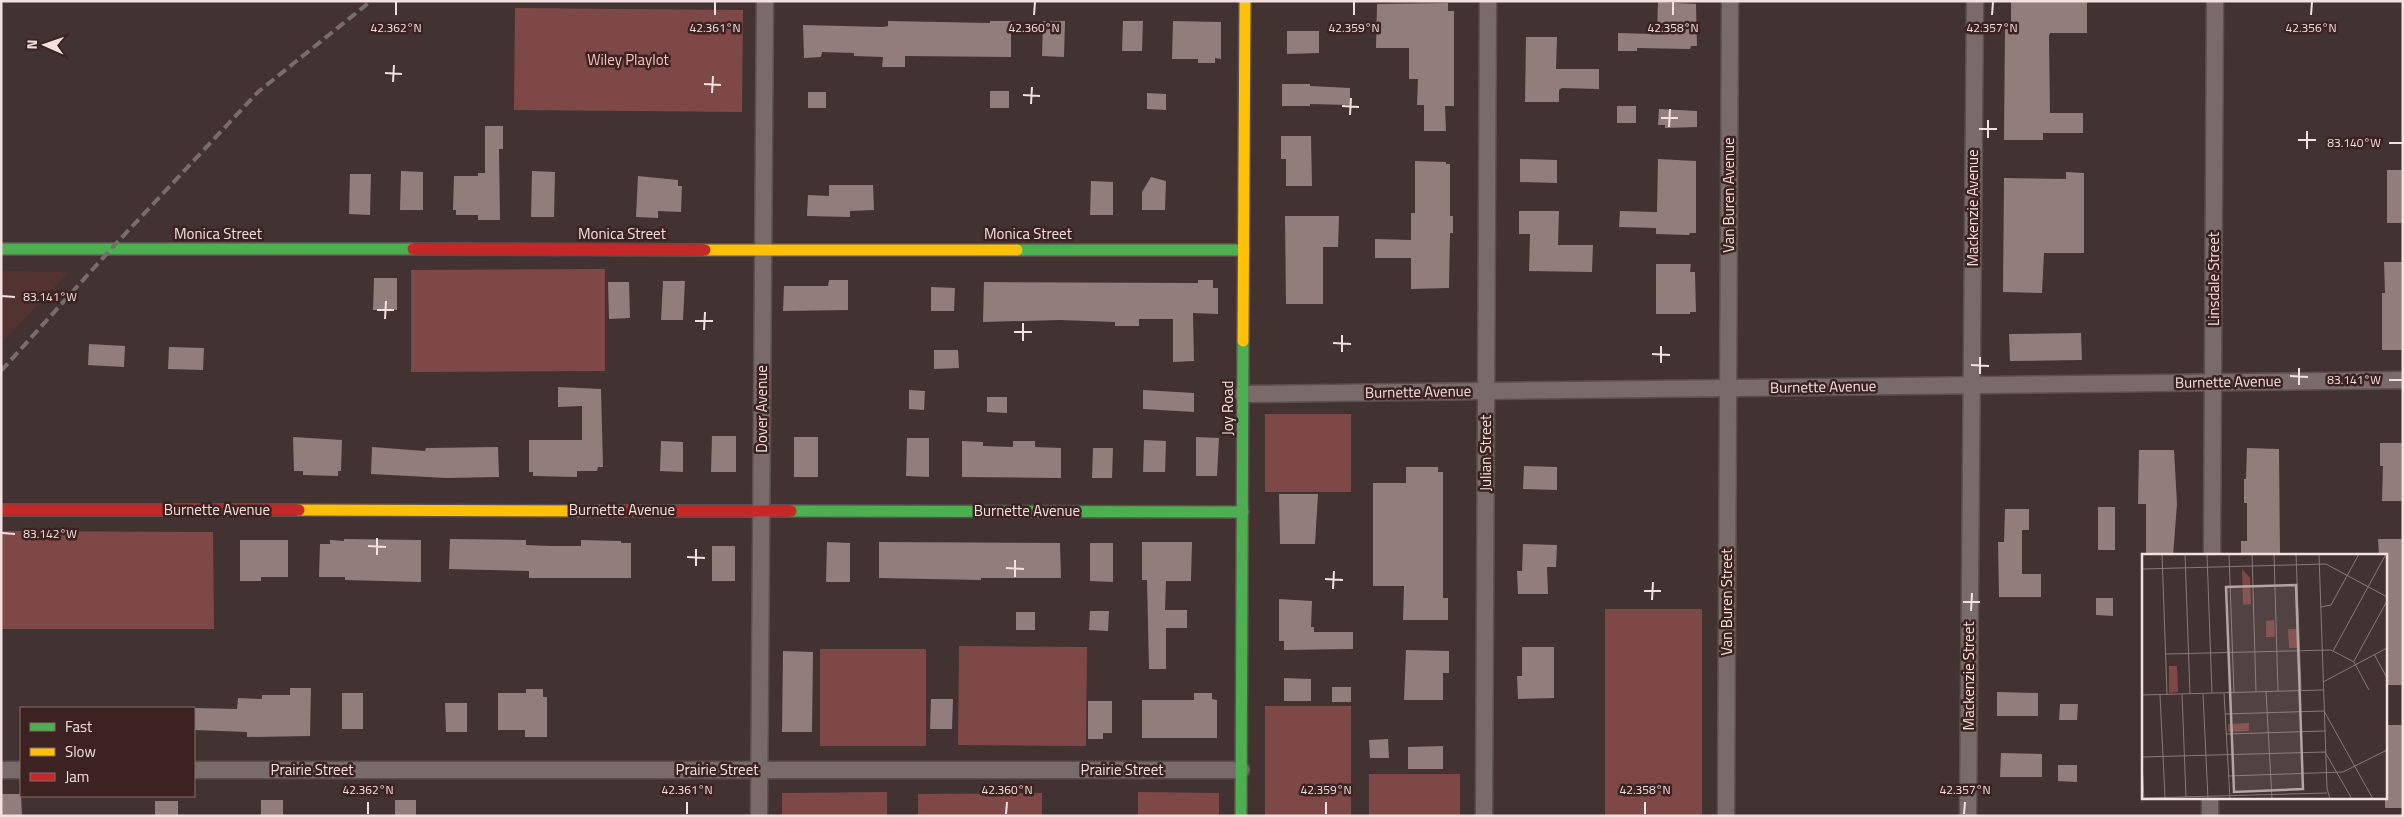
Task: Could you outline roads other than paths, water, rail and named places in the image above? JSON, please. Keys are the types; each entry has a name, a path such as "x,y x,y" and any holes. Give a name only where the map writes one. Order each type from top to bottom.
{"street":[{"name":"Dover Avenue","path":"759,816 765,1"},
{"name":"Joy Road","path":"1241,816 1245,1"},
{"name":"Julian Street","path":"1484,816 1488,1"},
{"name":"Van Buren Avenue","path":"1728,388 1730,1"},
{"name":"Mackenzie Avenue","path":"1972,386 1974,1"},
{"name":"Linsdale Street","path":"2212,554 2215,1"},
{"name":"Monica Street","path":"1,249 1244,250"},
{"name":"Burnette Avenue","path":"1243,394 2403,380"},
{"name":"Mackenzie Street","path":"1968,816 1972,386"},
{"name":"Van Buren Street","path":"1726,816 1728,388"},
{"name":"Burnette Avenue","path":"1,510 1243,512"},
{"path":"1,770 20,770"},
{"name":"Prairie Street","path":"195,770 1241,770"},
{"path":"2210,800 2210,816"}],"railway":[{"path":"1,371 111,249 258,92 371,1"}],"park label":[{"name":"Wiley Playlot","path":"628,60"}]}
